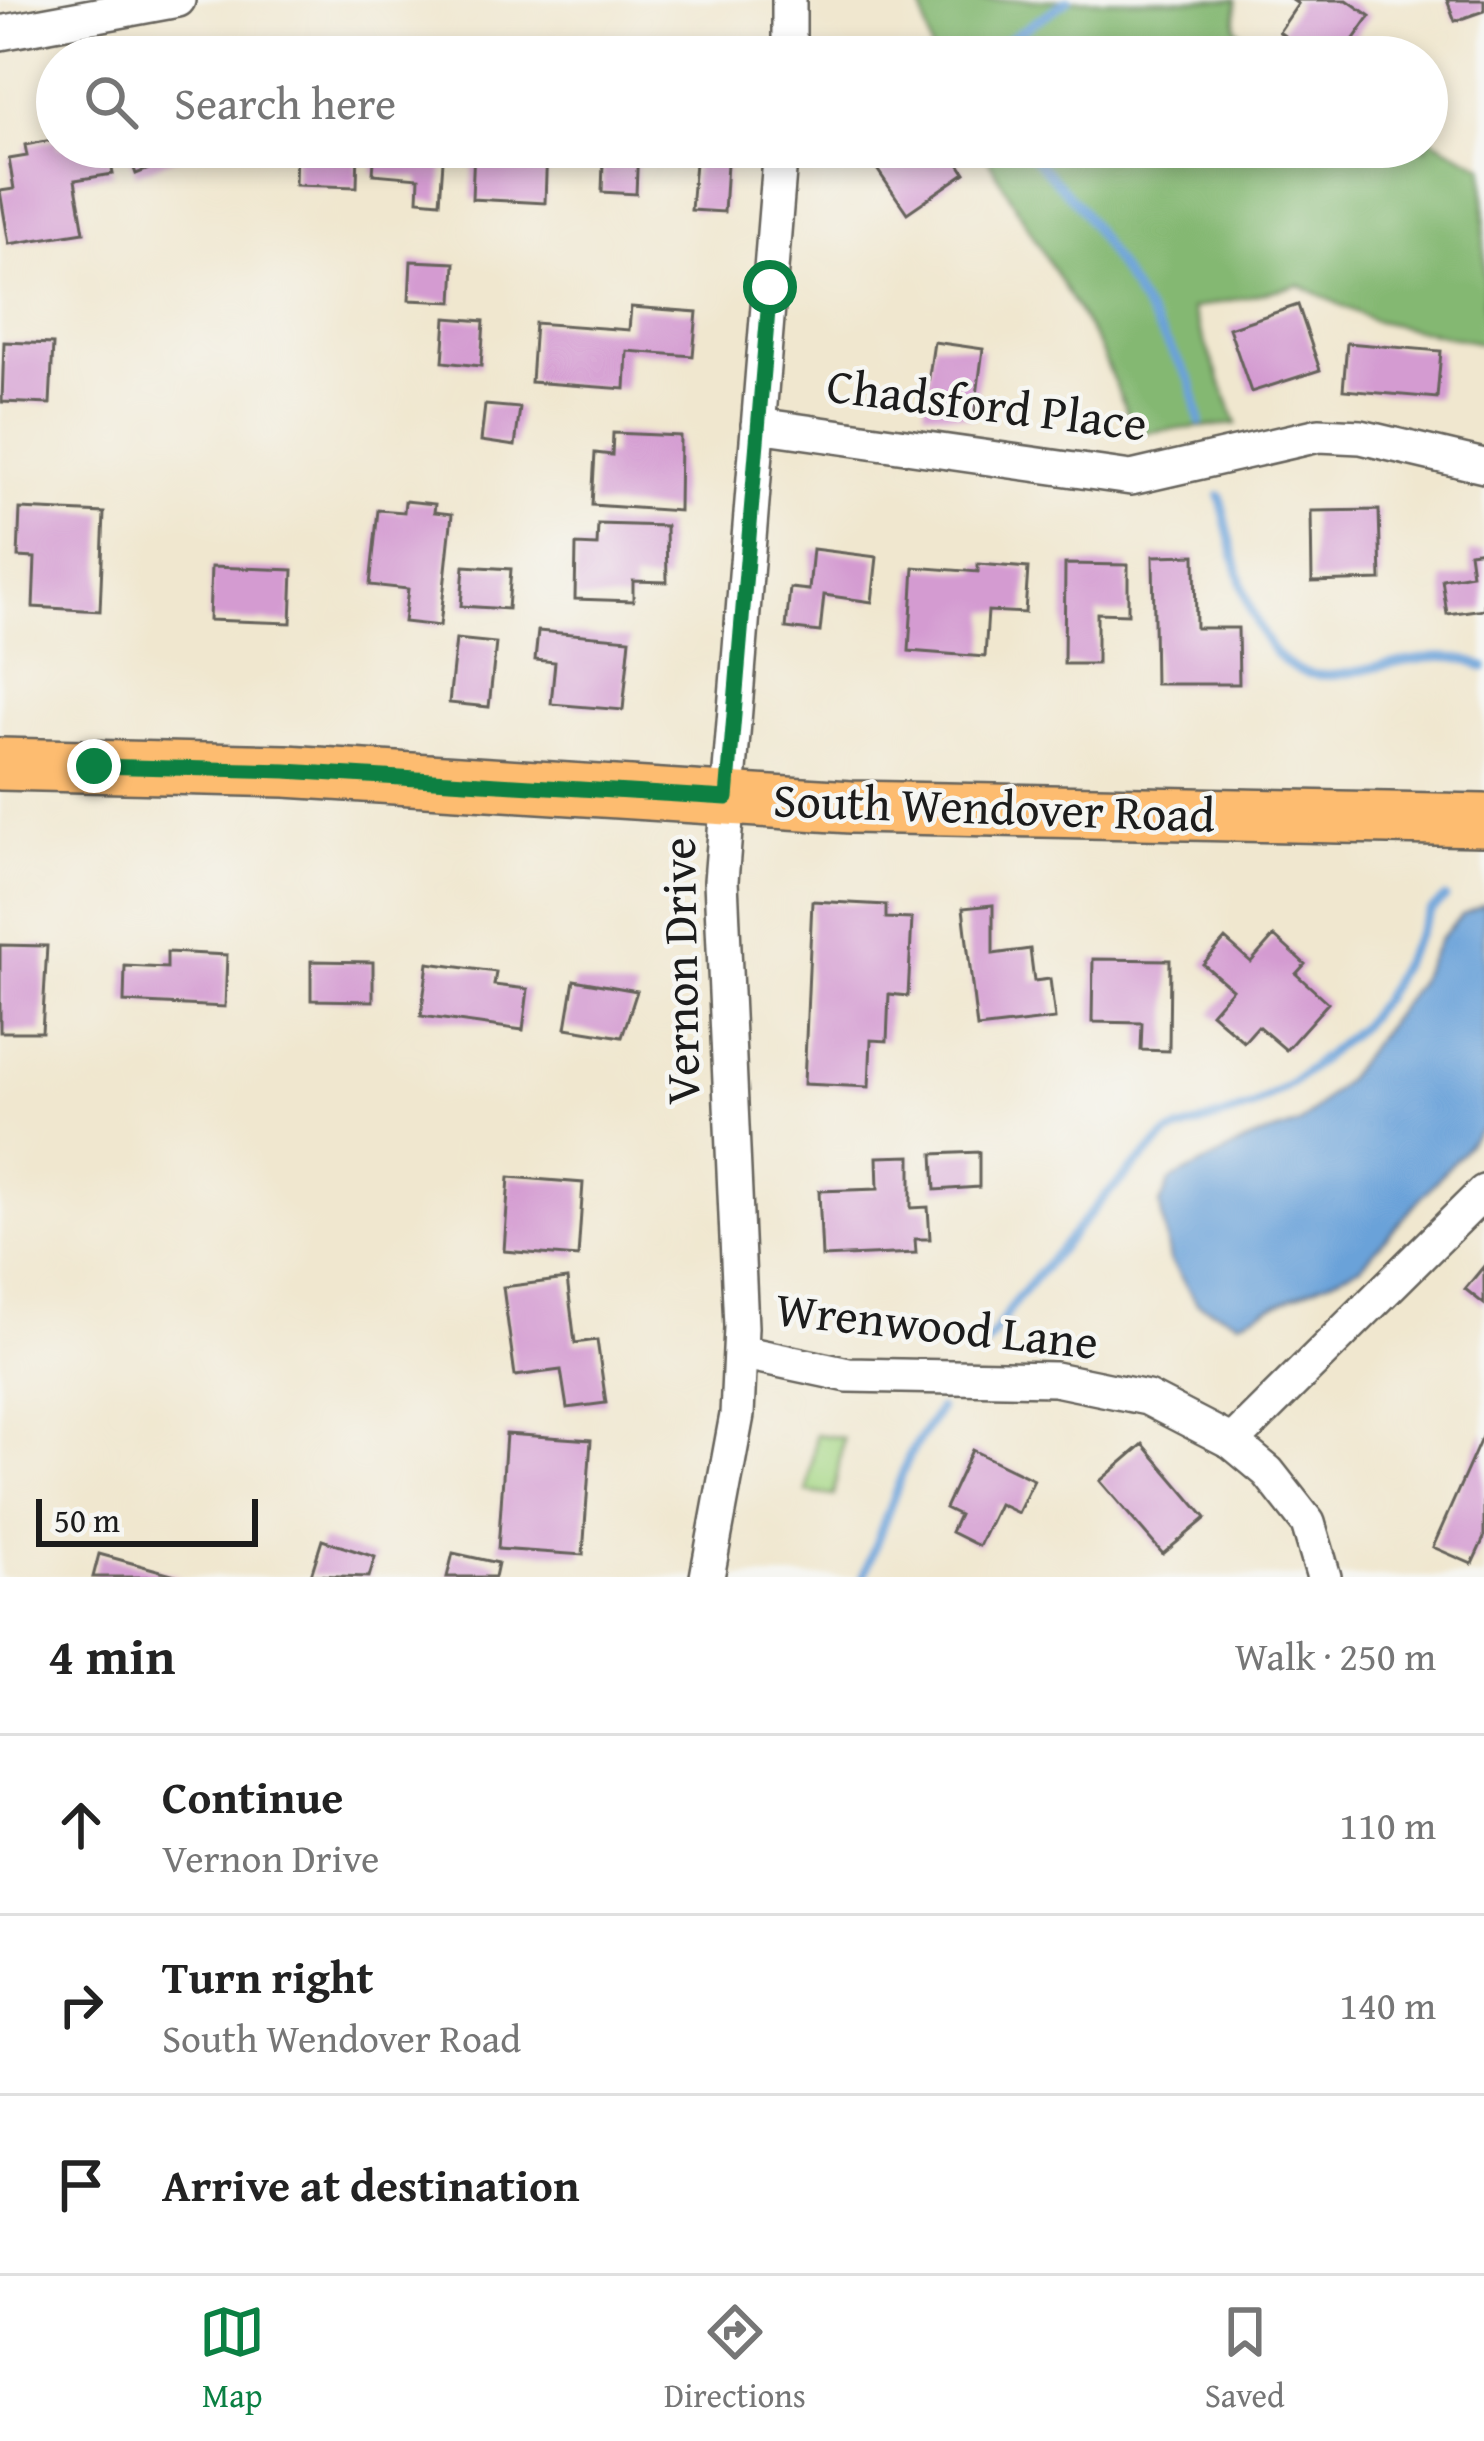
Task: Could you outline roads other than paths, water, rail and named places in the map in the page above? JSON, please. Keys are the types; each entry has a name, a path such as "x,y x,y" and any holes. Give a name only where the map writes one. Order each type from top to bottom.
{"main road":[{"name":"South Wendover Road","path":"0,764 286,771 851,807 1484,820"}],"street":[{"path":"0,33 178,0"},
{"path":"789,0 789,36"},
{"name":"Vernon Drive","path":"707,1577 737,1415 740,1352 722,922 727,798 780,168"},
{"name":"Chadsford Place","path":"758,425 1131,478 1318,435 1361,437 1484,466"},
{"path":"1232,1442 1484,1192"},
{"name":"Wrenwood Lane","path":"740,1352 848,1375 1083,1383 1180,1412 1232,1442 1268,1472 1309,1523 1324,1577"}],"water":[{"path":"1484,904 1484,1126 1361,1266 1239,1321 1197,1303 1170,1260 1160,1205 1170,1181 1252,1139 1300,1124 1347,1078 1417,984 1440,939 1462,915"}],"waterway":[{"path":"1014,36 1068,0"},
{"path":"1043,168 1080,207 1191,381 1200,422"},
{"path":"1220,496 1245,594 1267,642 1282,660 1300,671 1323,675 1439,658 1484,667"},
{"path":"987,1344 1017,1299 1107,1194 1168,1134 1252,1107 1292,1083 1360,1027 1382,1000 1431,911 1445,898"},
{"path":"863,1577 909,1456 939,1409"}]}
